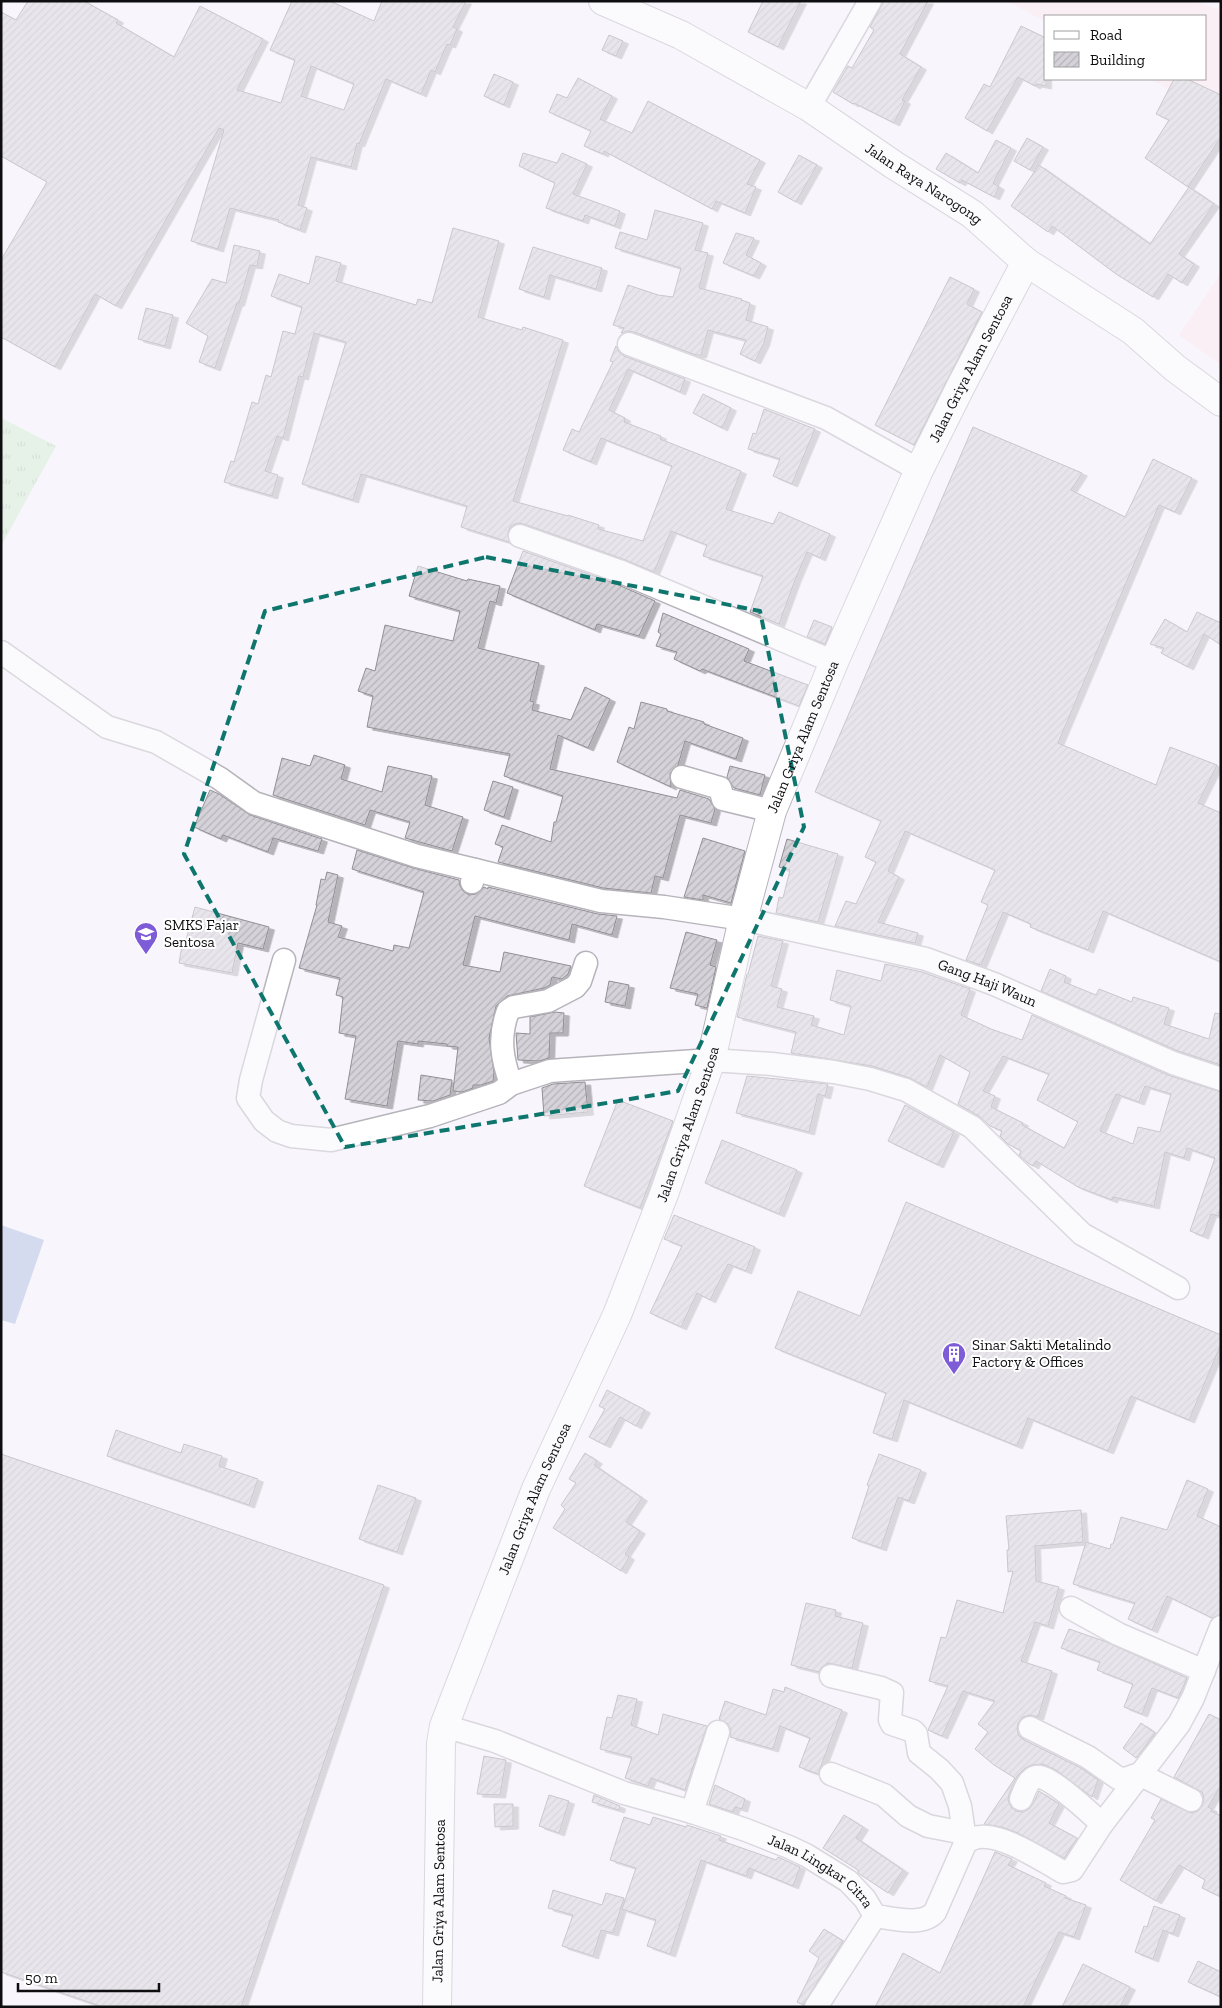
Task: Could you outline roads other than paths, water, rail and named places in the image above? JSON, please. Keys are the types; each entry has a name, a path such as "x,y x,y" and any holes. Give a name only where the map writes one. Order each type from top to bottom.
{"street":[{"name":"Jalan Raya Narogong","path":"603,1 681,35 809,107 894,165 972,214 1026,262 1133,332 1175,368 1221,402"},
{"path":"809,107 870,1"},
{"name":"Jalan Griya Alam Sentosa","path":"437,2007 441,1743 444,1726 536,1489 617,1315 664,1194 711,1060 743,919 772,811 834,662 920,470 960,386 1026,262"},
{"path":"629,344 826,418 920,470"},
{"path":"520,536 619,571 834,662"},
{"name":"Gang Haji Waun","path":"1,652 107,727 156,742 219,778 254,803 474,876 601,901 664,906 743,919 926,960 994,984 1173,1062 1221,1079"},
{"path":"682,778 720,788 723,799 772,811"},
{"path":"284,960 251,1080 248,1098 264,1121 277,1131 296,1136 336,1139 430,1116 499,1093 511,1084 550,1071 711,1060 772,1064 834,1072 870,1079 906,1090 972,1127 1082,1234 1178,1288"},
{"path":"511,1084 503,1063 501,1049 508,1011 514,1007 548,1001 575,987 580,981 586,963"},
{"path":"1072,1608 1118,1634 1204,1671"},
{"path":"831,1774 884,1795 908,1816 928,1826 967,1836 988,1836 1000,1840 1066,1873 1072,1870 1102,1824 1179,1724 1193,1698 1221,1627"},
{"path":"831,1676 892,1692 890,1720 892,1724 913,1731 916,1734 918,1753 939,1769 952,1783 967,1836"},
{"name":"Jalan Lingkar Citra","path":"444,1726 495,1741 624,1793 692,1812 746,1830 806,1854 848,1881 865,1899 875,1916 915,1920 926,1919 931,1916 967,1836"},
{"path":"1030,1728 1088,1757 1118,1778 1125,1779 1139,1774 1192,1800"},
{"path":"692,1812 718,1732"},
{"path":"1021,1799 1030,1781 1036,1777 1044,1777 1102,1824"},
{"path":"816,2007 875,1916"}],"water":[{"path":"1,1225 44,1240 15,1324 1,1320"}],"place":[{"name":"SMKS Fajar Sentosa","path":"146,955"},
{"name":"Sinar Sakti Metalindo Factory & Offices","path":"954,1375"}]}
